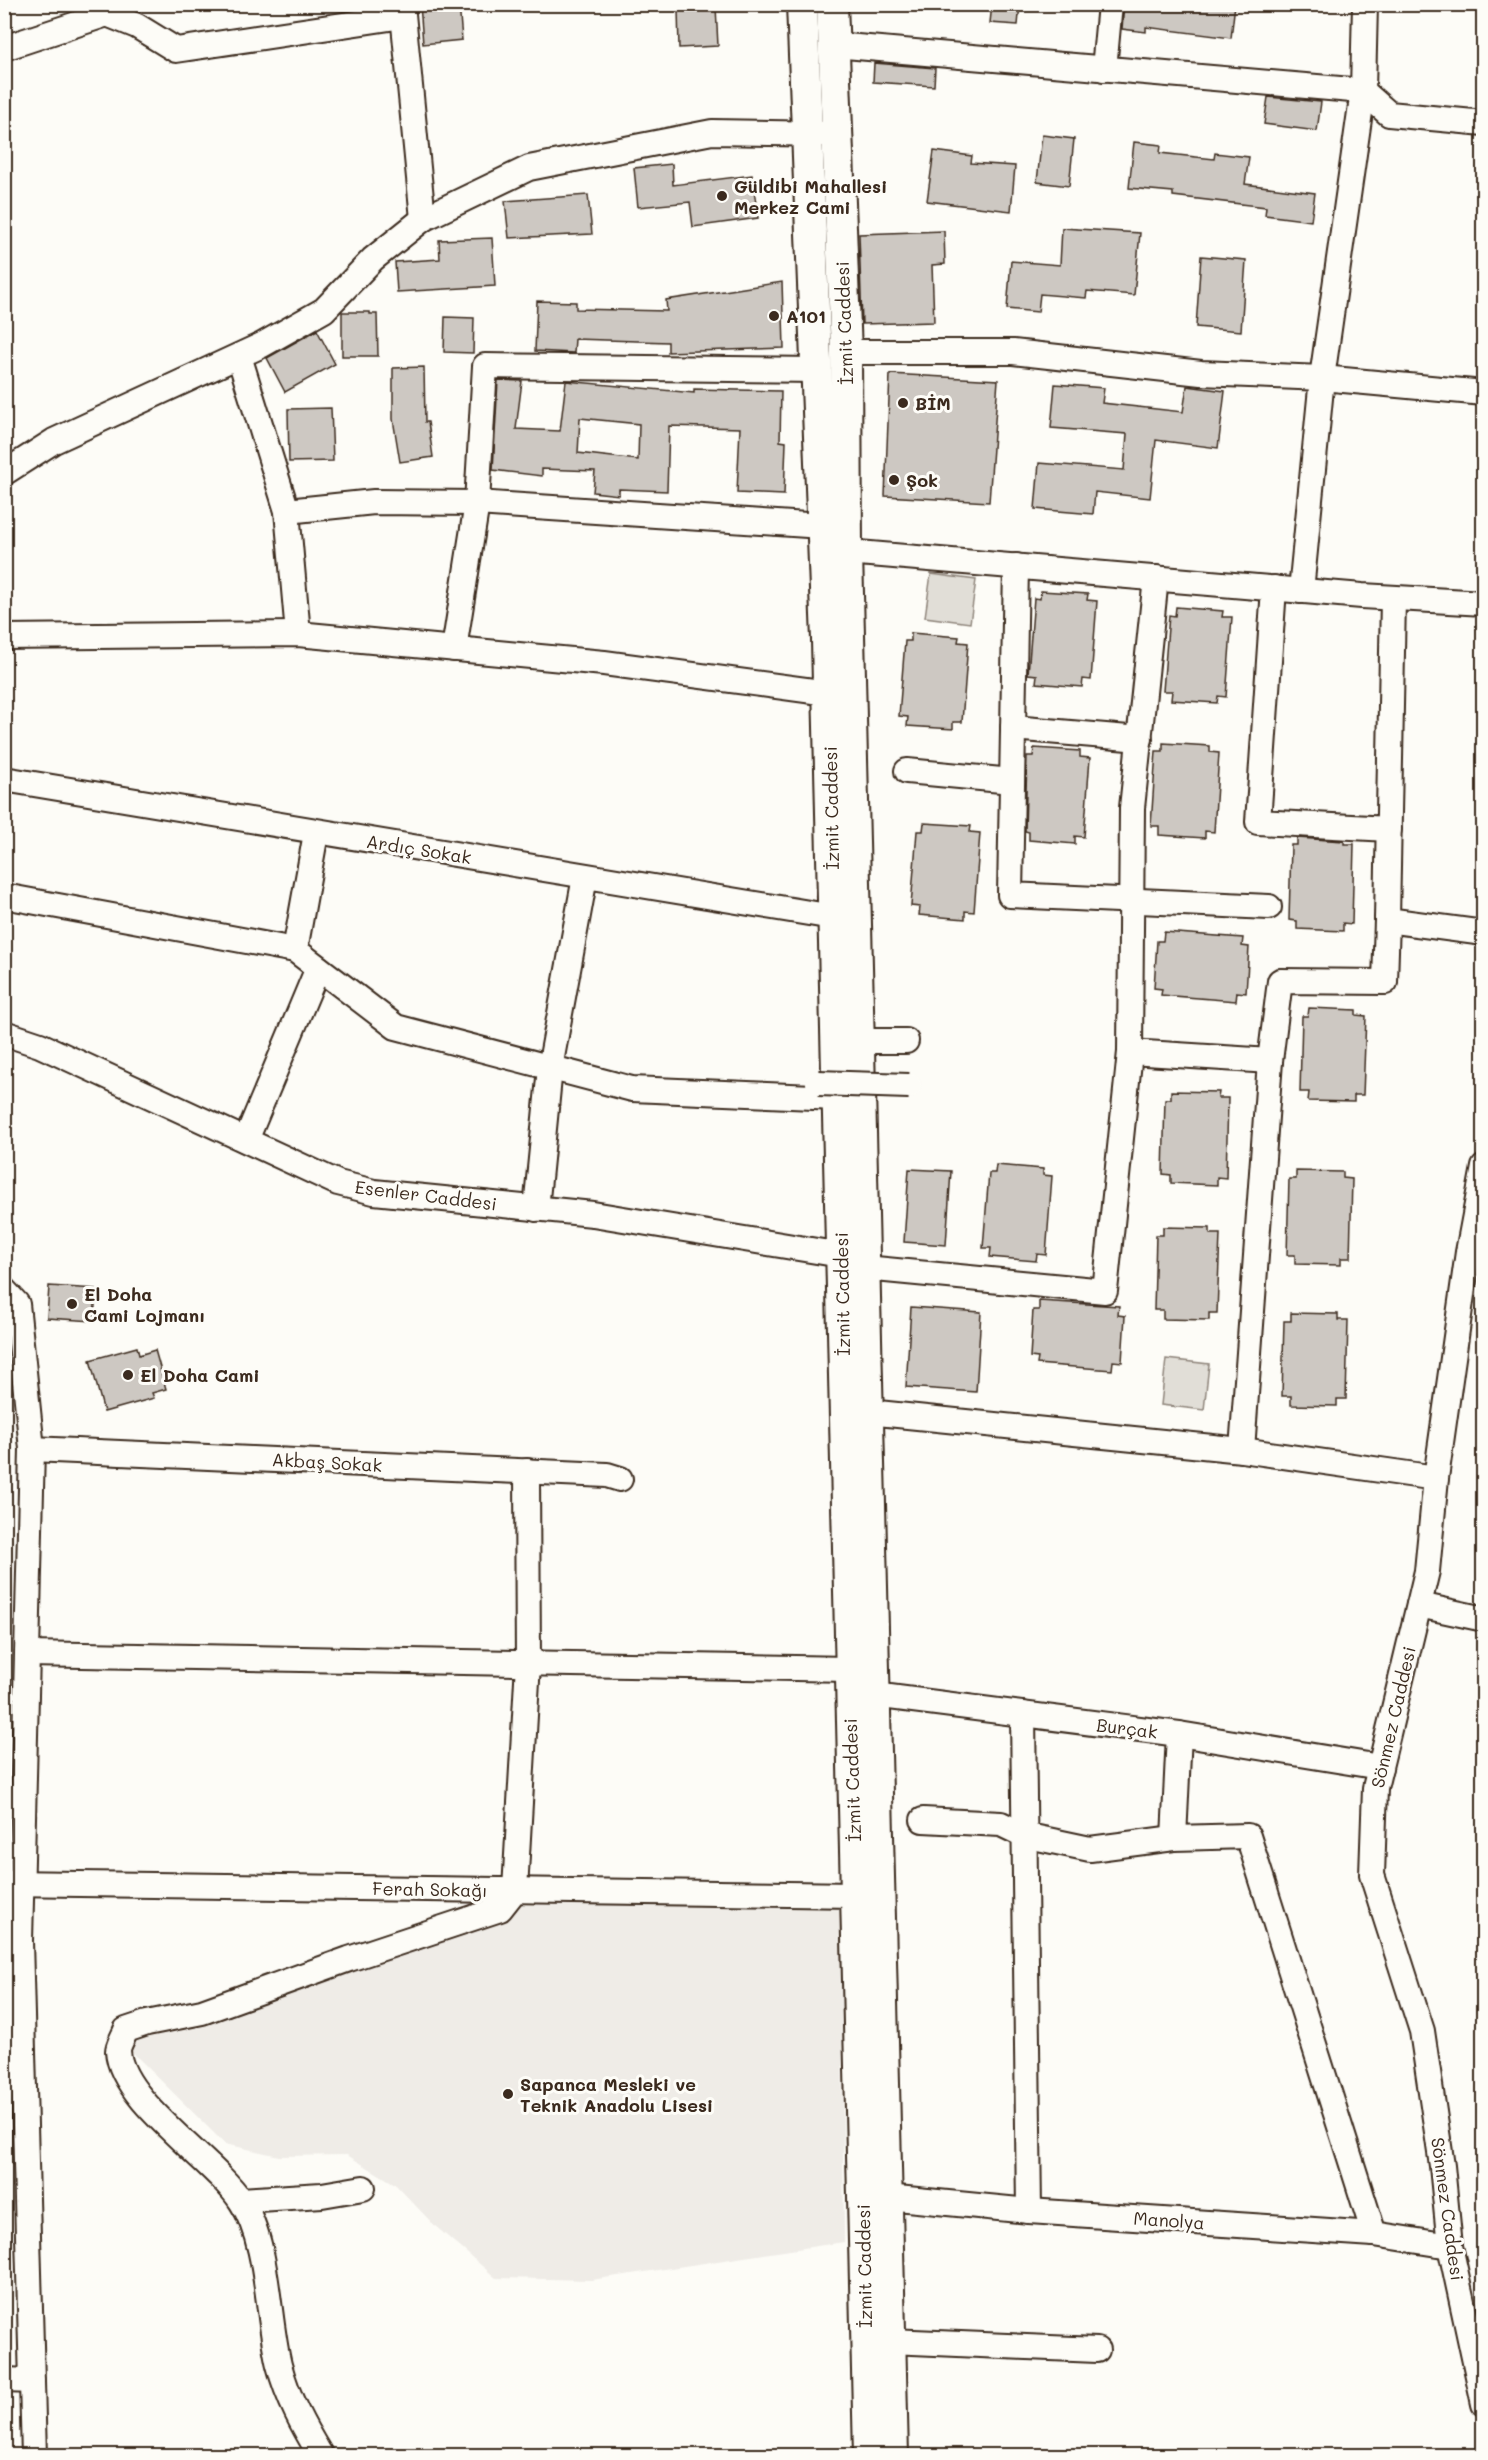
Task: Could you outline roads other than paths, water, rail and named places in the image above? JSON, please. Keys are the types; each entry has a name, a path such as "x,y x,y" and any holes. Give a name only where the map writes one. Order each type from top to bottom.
{"main road":[{"name":"İzmit Caddesi","path":"802,4 828,693 833,917 828,1090 853,1261 868,1412 893,2456"},
{"name":"İzmit Caddesi","path":"832,4 846,352 847,552 860,1041 853,1261 849,1669 869,2456"}],"street":[{"path":"1104,69 1110,4"},
{"path":"1302,591 1322,378 1363,92 1365,4"},
{"path":"4,48 112,9 176,50 402,10 423,219"},
{"path":"834,45 1363,92 1389,114 1484,123"},
{"path":"4,473 54,441 239,356 324,310 373,259 423,219 529,168 712,132 837,134"},
{"path":"846,352 1014,352 1201,373 1322,378 1484,393"},
{"path":"239,356 287,511 298,634"},
{"path":"454,649 477,503 485,366 816,369"},
{"path":"287,511 374,502 477,503 822,526"},
{"path":"847,552 1302,591 1484,603"},
{"path":"1016,566 1010,895 1131,903 1269,907"},
{"path":"1156,578 1132,808 1130,1052 1270,1061"},
{"path":"1274,588 1258,822 1389,829"},
{"path":"1242,1450 1270,1061 1280,981 1385,982 1393,598"},
{"path":"4,637 298,634 604,663 828,693"},
{"path":"1013,728 1140,739"},
{"path":"907,771 1012,781"},
{"name":"Ardıç Sokak","path":"4,779 316,833 833,917"},
{"path":"295,950 316,833"},
{"path":"536,1209 550,1068 585,877"},
{"path":"4,896 295,950 396,1027 632,1089 750,1085 828,1090 909,1086"},
{"path":"1387,920 1484,933"},
{"path":"246,1140 318,968"},
{"name":"Esenler Caddesi","path":"4,1033 51,1050 339,1182 374,1192 593,1214 853,1261 1105,1291 1130,1052"},
{"path":"860,1041 906,1041"},
{"name":"Sönmez Caddesi","path":"1484,1167 1468,1252 1436,1478 1427,1571 1375,1788 1372,1875 1422,2031 1442,2166 1450,2246 1484,2404"},
{"path":"4,1290 17,1304 32,1449 27,1654 13,1883 20,1941 34,2456"},
{"path":"868,1412 1242,1450 1436,1478"},
{"name":"Akbaş Sokak","path":"32,1449 607,1475 620,1479"},
{"path":"321,2456 294,2412 279,2364 253,2224 241,2200 153,2110 125,2076 118,2050 126,2030 147,2023 202,2012 500,1909 515,1890 528,1664 527,1471"},
{"path":"1419,1605 1484,1619"},
{"path":"27,1654 849,1669"},
{"name":"Burçak","path":"874,1695 1179,1734 1380,1767"},
{"path":"1023,1714 1029,2211"},
{"path":"1174,1838 1179,1734"},
{"path":"923,1820 1001,1824 1024,1835 1089,1849 1174,1838 1248,1836 1374,2234"},
{"name":"Ferah Sokağı","path":"13,1883 855,1895"},
{"path":"241,2200 322,2195 363,2188"},
{"name":"Manolya","path":"887,2198 1029,2211 1374,2234 1450,2246"},
{"path":"890,2341 1097,2350"},
{"path":"4,2380 32,2381"}],"place":[{"name":"Güldibi Mahallesi Merkez Cami","path":"722,196"},
{"name":"A101","path":"774,316"},
{"name":"BİM","path":"903,403"},
{"name":"Şok","path":"894,480"},
{"name":"El Doha Cami Lojmanı","path":"72,1304"},
{"name":"El Doha Cami","path":"128,1375"},
{"name":"Sapanca Mesleki ve Teknik Anadolu Lisesi","path":"508,2094"}]}
